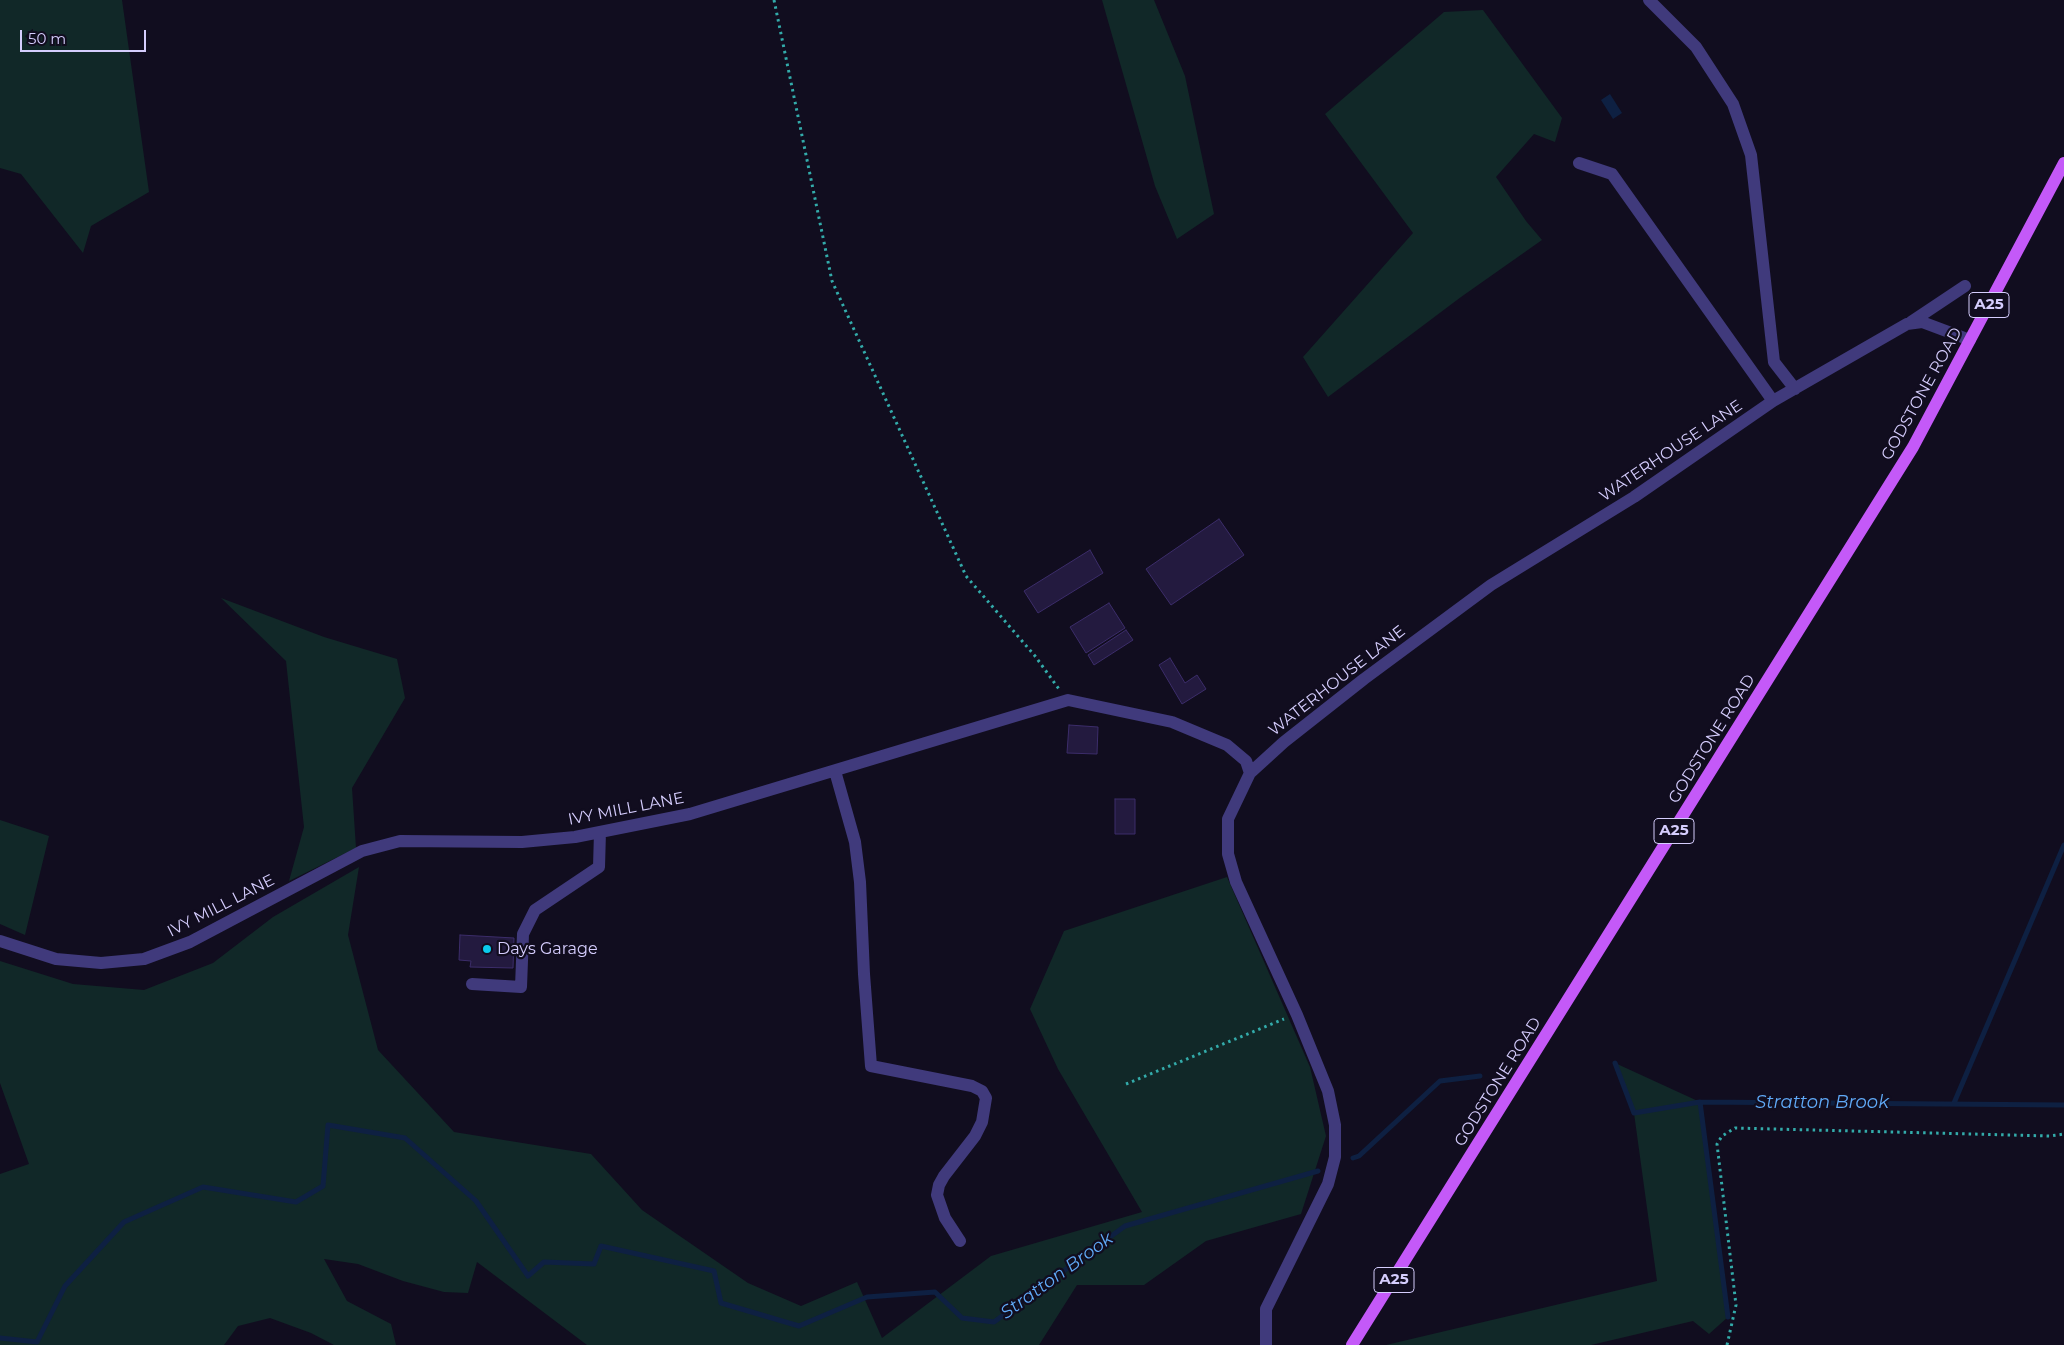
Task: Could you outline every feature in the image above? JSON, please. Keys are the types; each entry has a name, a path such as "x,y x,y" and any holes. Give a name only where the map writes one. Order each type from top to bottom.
{"main road":[{"name":"GODSTONE ROAD","path":"1352,1345 1913,447 2064,164"}],"street":[{"path":"1649,0 1696,47 1733,104 1751,155 1774,362 1795,389"},
{"path":"1579,163 1612,174 1773,401"},
{"name":"WATERHOUSE LANE","path":"1266,1345 1266,1309 1328,1184 1335,1157 1335,1125 1328,1091 1297,1016 1236,882 1228,854 1228,819 1250,773 1284,742 1364,679 1490,586 1634,497 1773,401 1907,324 1965,286"},
{"path":"1907,324 1922,322 1970,340"},
{"name":"IVY MILL LANE","path":"0,942 56,960 101,963 144,959 190,942 362,851 400,842 522,842 575,837 690,814 1068,700 1172,722 1227,746 1246,761 1250,773"},
{"path":"835,771 856,851 871,1066 972,1086 982,1091 986,1098 982,1122 976,1136 944,1176 939,1185 937,1195 945,1218 960,1241"},
{"path":"472,984 521,987 523,934 535,910 599,867 600,832"}],"path":[{"path":"774,0 832,281 966,576 1035,656 1068,700"},
{"path":"1126,1084 1269,1024 1297,1016"},
{"path":"1727,1345 1736,1305 1717,1144 1722,1136 1736,1128 2050,1136 2064,1134"}],"green space":[{"path":"0,0 122,0 149,192 91,226 83,253 21,174 0,168"},
{"path":"1102,0 1154,0 1185,76 1214,214 1177,239 1155,186"},
{"path":"1483,10 1562,118 1555,142 1534,134 1496,177 1526,221 1542,240 1461,297 1328,397 1303,357 1413,233 1325,114 1444,12"},
{"path":"221,598 324,637 397,659 405,698 352,788 356,848 289,881 304,827 286,661"},
{"path":"0,820 49,836 25,935 0,924"},
{"path":"359,867 348,935 378,1050 454,1132 591,1154 642,1210 748,1283 801,1306 857,1282 882,1338 991,1256 1142,1212 1058,1069 1030,1009 1064,931 1227,877 1310,1067 1326,1136 1301,1214 1206,1241 1144,1285 1077,1285 1039,1345 587,1345 477,1262 468,1293 444,1292 403,1281 358,1264 324,1259 347,1301 391,1324 396,1345 334,1345 311,1333 270,1318 238,1326 224,1345 0,1345 0,1174 29,1164 0,1083 0,961 73,984 144,990 213,963 273,917"},
{"path":"1615,1063 1700,1102 1728,1317 1709,1334 1693,1321 1591,1345 1386,1345 1657,1281 1634,1113"}],"water":[{"path":"1610,94 1622,113 1613,119 1601,100"}],"building":[{"path":"1219,519 1244,555 1171,605 1146,569"},
{"path":"1090,550 1103,573 1038,613 1024,591"},
{"path":"1109,603 1125,628 1086,653 1070,627"},
{"path":"1126,630 1133,640 1094,665 1088,655"},
{"path":"1170,658 1185,683 1197,675 1206,689 1182,704 1159,665"},
{"path":"1069,725 1098,727 1097,754 1067,753"},
{"path":"1115,799 1135,799 1135,834 1115,834"},
{"name":"Days Garage","path":"460,935 514,938 513,968 470,967 471,961 459,960"}],"waterway":[{"path":"1954,1103 2064,845"},
{"name":"Stratton Brook","path":"1615,1063 1634,1113 1700,1102 2064,1105"},
{"name":"Stratton Brook","path":"1353,1158 1359,1156 1440,1081 1480,1076"},
{"path":"1700,1102 1728,1317"},
{"name":"Stratton Brook","path":"0,1338 37,1342 65,1286 124,1222 203,1187 296,1202 323,1186 328,1125 405,1138 476,1201 528,1276 544,1262 594,1264 601,1246 714,1271 721,1303 799,1326 867,1297 935,1292 962,1318 994,1322 1125,1226 1318,1171"}],"place":[{"name":"Days Garage","path":"487,949"}]}
